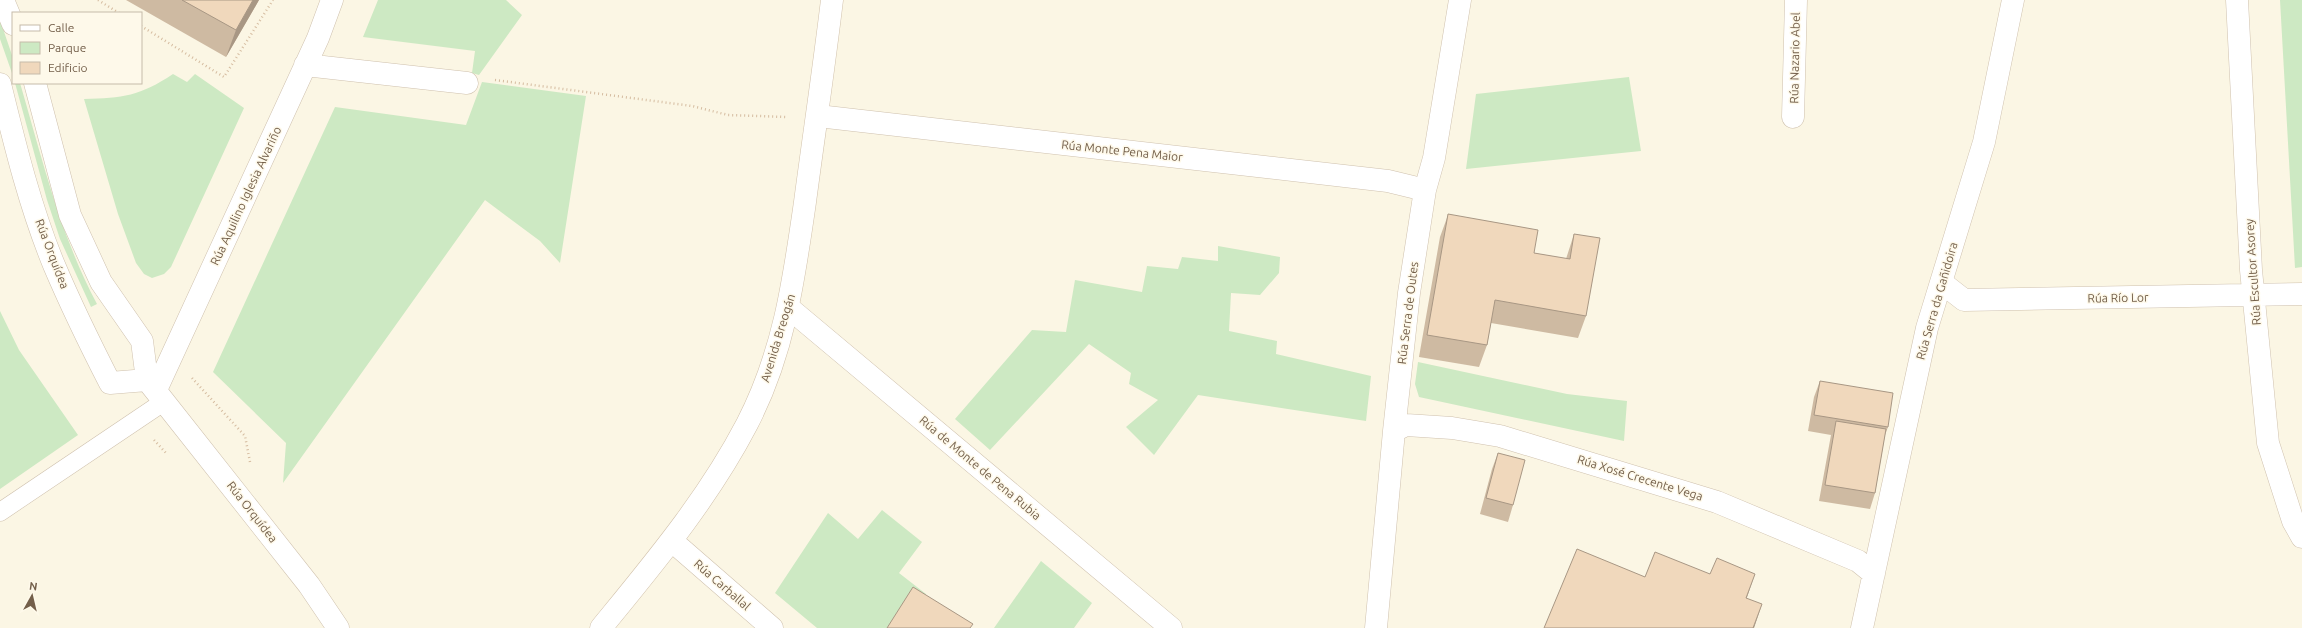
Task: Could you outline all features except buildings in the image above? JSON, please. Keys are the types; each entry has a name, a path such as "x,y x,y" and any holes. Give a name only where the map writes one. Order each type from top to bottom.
{"street":[{"path":"3,0 12,22"},
{"name":"Rúa Aquilino Iglesia Alvariño","path":"156,390 306,65 332,0"},
{"name":"Avenida Breogán","path":"601,628 672,541 748,424 772,365 789,308 818,116 832,0"},
{"name":"Rúa Serra de Outes","path":"1376,628 1394,431 1410,293 1425,190 1434,158 1460,0"},
{"name":"Rúa Nazario Abel","path":"1793,117 1796,0"},
{"name":"Rúa Serra da Gañidoira","path":"1862,628 1927,328 1984,142 2013,0"},
{"name":"Rúa Escultor Asorey","path":"2237,0 2253,295 2268,443 2293,520 2302,537"},
{"path":"306,65 467,83"},
{"name":"Rúa Orquídea","path":"0,84 8,156 82,327 110,383 156,390 309,585 338,628"},
{"path":"35,84 70,215 101,282 142,341 156,390"},
{"name":"Rúa Monte Pena Maior","path":"818,116 1388,181 1425,190"},
{"name":"Rúa Río Lor","path":"1941,282 1964,300 2302,294"},
{"name":"Rúa de Monte de Pena Rubia","path":"789,308 1171,628"},
{"name":"Rúa Xosé Crecente Vega","path":"1394,431 1406,425 1452,428 1507,438 1717,502 1858,561 1874,574"},
{"name":"Rúa Carballal","path":"672,541 772,628"}],"lane":[{"path":"0,512 156,390"}],"path":[{"path":"98,0 117,12"},
{"path":"142,27 224,77 273,0"},
{"path":"467,83 482,79 592,91 692,106 728,116 769,118 818,116"}],"green space":[{"path":"378,0 506,0 522,15 479,75 472,73 475,51 363,37"},
{"path":"2280,0 2302,0 2302,267 2295,268"},
{"path":"0,20 12,55 12,73 0,39"},
{"path":"173,74 187,82 195,74 244,108 171,267 164,274 152,278 144,274 136,263 118,214 84,99 110,98 131,94 151,87"},
{"path":"1629,77 1641,151 1466,169 1476,94"},
{"path":"482,82 586,96 560,263 540,241 485,200 283,483 286,443 213,372 335,107 466,125"},
{"path":"15,84 20,84 44,168 72,251 97,304 91,307 60,239 47,200"},
{"path":"1218,246 1280,257 1279,273 1260,295 1231,293 1229,331 1277,341 1276,354 1371,376 1366,421 1198,395 1154,455 1126,427 1158,400 1129,384 1131,373 1089,344 990,450 955,419 1032,330 1066,332 1075,280 1142,292 1147,266 1178,269 1182,257 1218,261"},
{"path":"0,311 19,350 78,435 0,489"},
{"path":"1418,362 1567,394 1627,401 1624,441 1419,397 1415,384"},
{"path":"882,510 922,542 899,573 926,594 899,628 817,628 775,593 828,513 858,539"},
{"path":"1041,561 1092,603 1074,628 994,628"}]}
